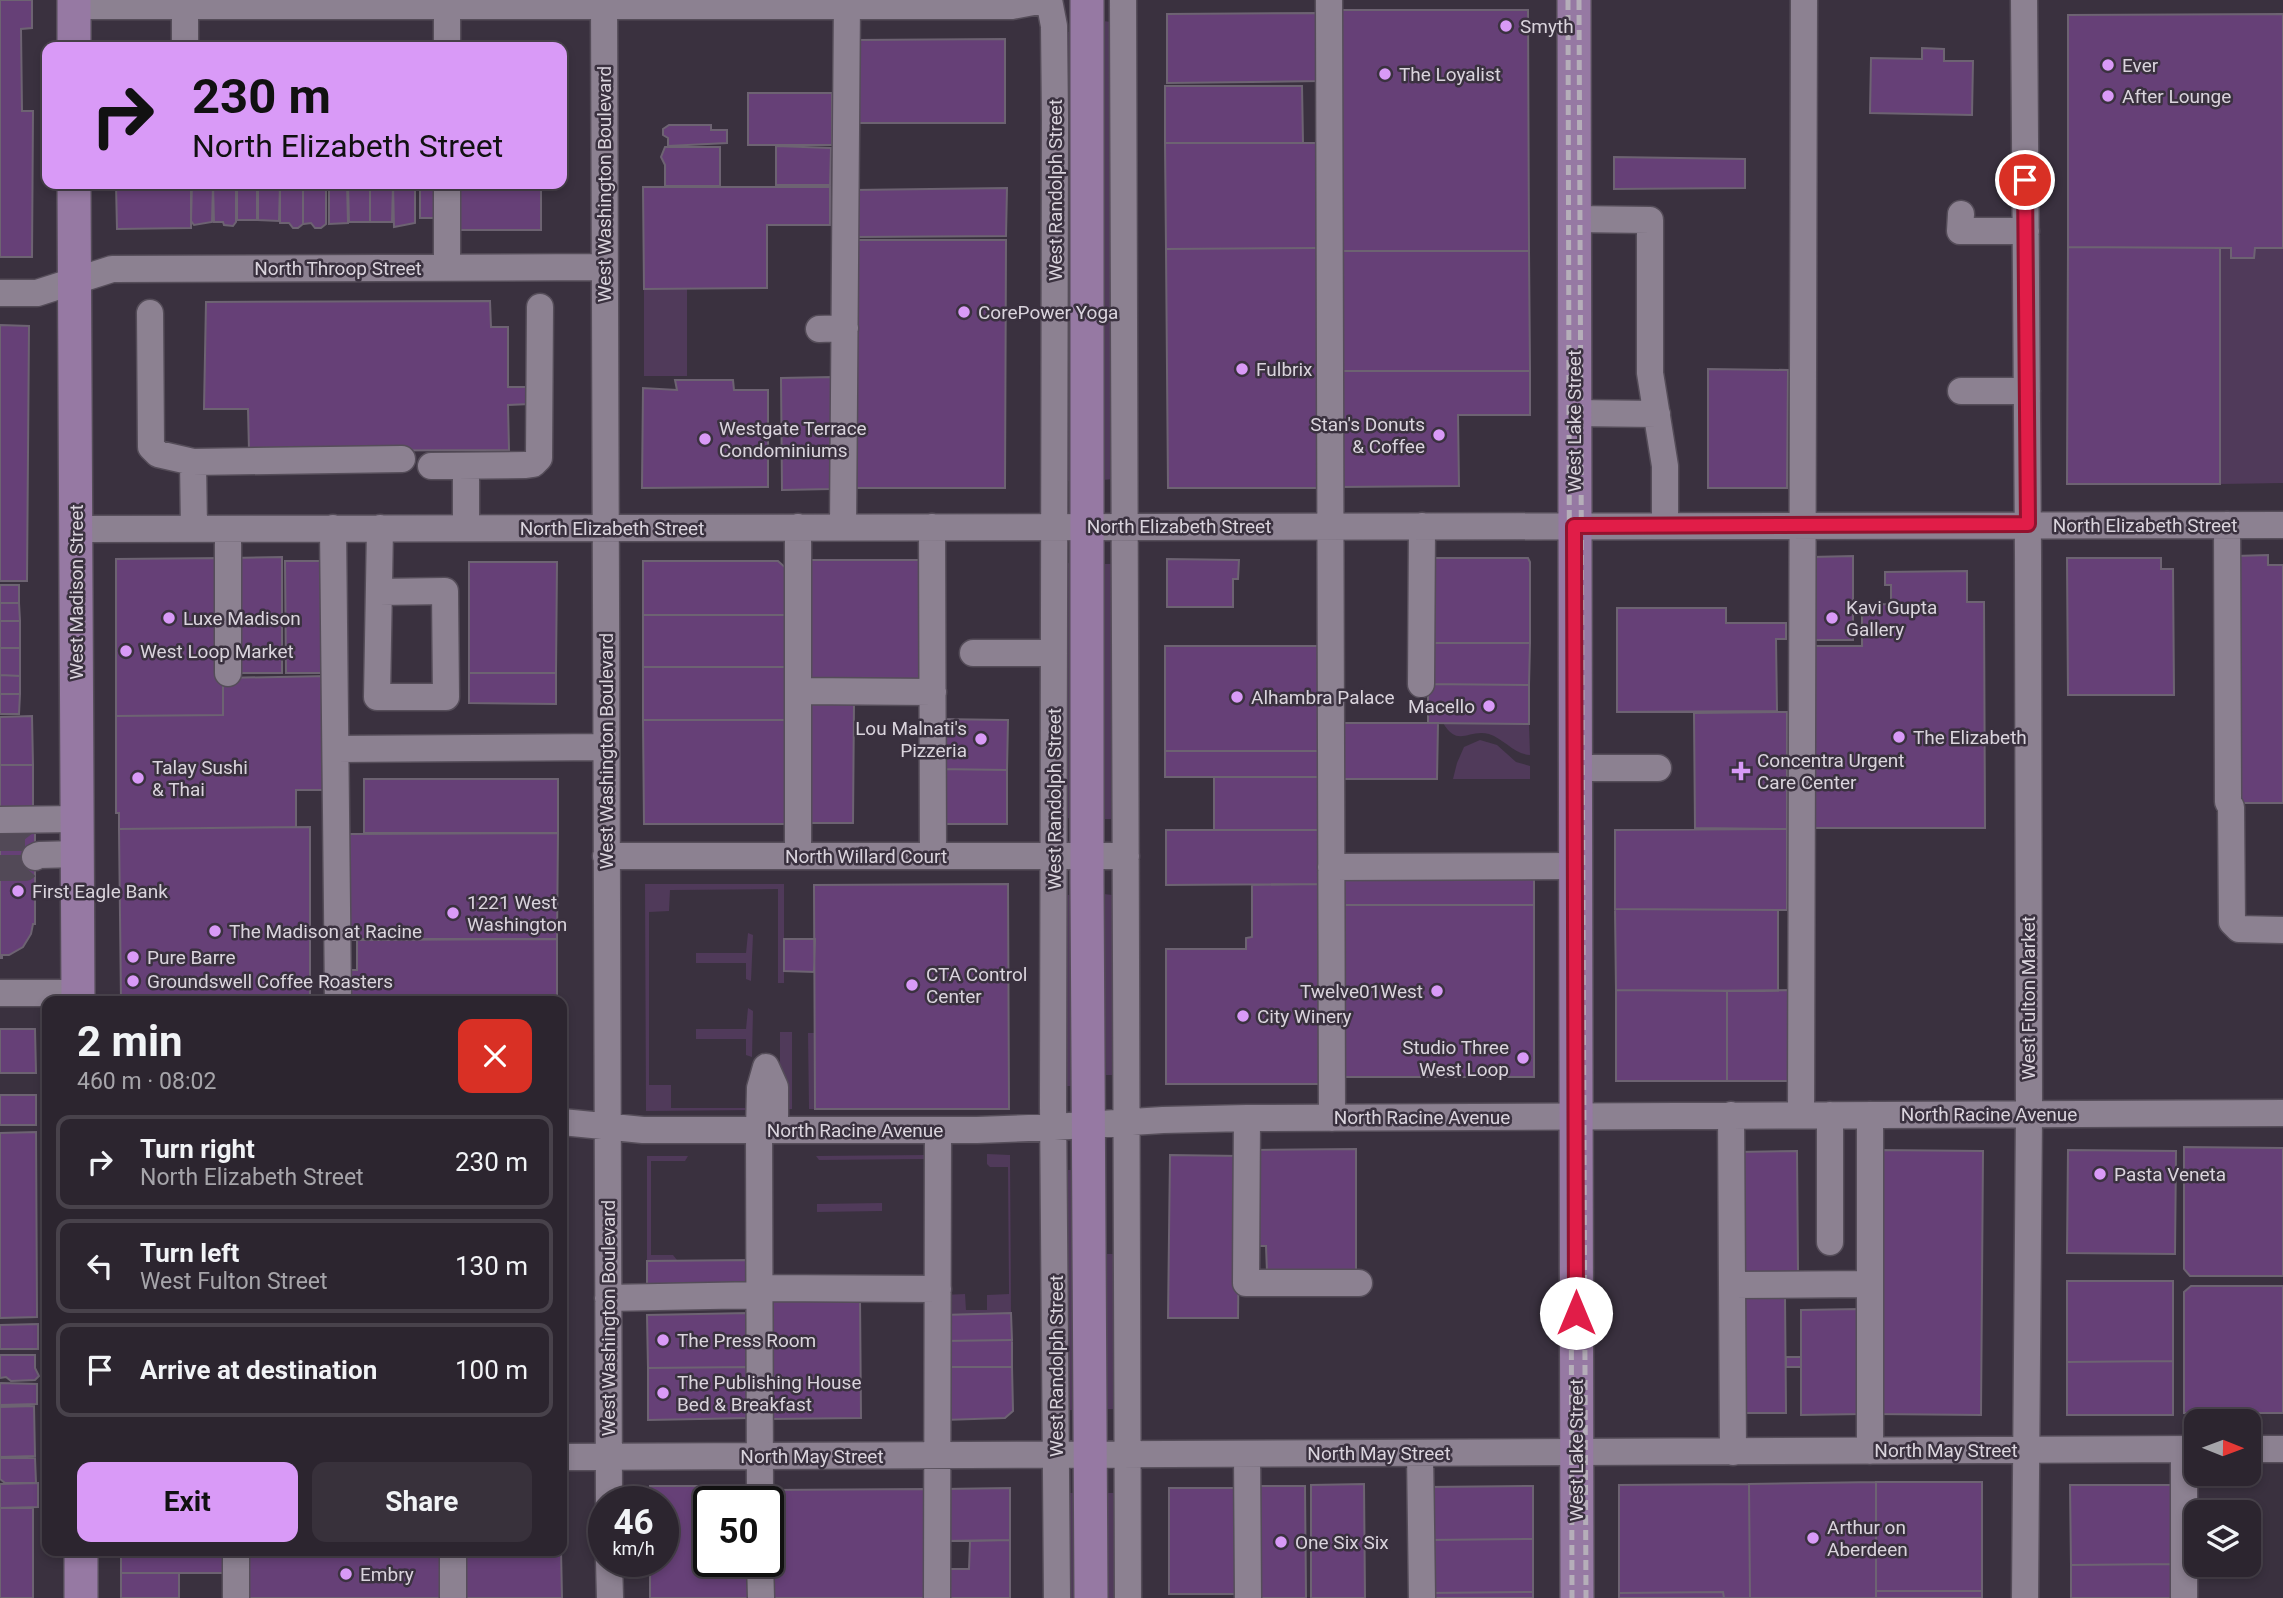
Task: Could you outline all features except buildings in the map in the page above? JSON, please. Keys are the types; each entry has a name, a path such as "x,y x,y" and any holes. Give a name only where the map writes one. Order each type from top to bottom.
{"main road":[{"name":"West Randolph Street","path":"1087,0 1087,856 1091,1598"},
{"name":"West Lake Street","path":"1574,0 1577,1598"},
{"path":"74,3 74,42"},
{"name":"West Madison Street","path":"74,189 78,996"},
{"path":"81,1556 81,1598"}],"street":[{"path":"74,3 185,6 248,3 447,6 847,3 1013,6 1044,0"},
{"name":"West Randolph Street","path":"1049,0 1054,26 1055,67 1053,856 1057,1598"},
{"path":"1124,0 1128,1598"},
{"path":"1329,0 1332,1118"},
{"path":"1801,1115 1804,0"},
{"name":"West Fulton Market","path":"2024,0 2029,1114 2025,1598"},
{"name":"West Washington Boulevard","path":"604,3 609,1486"},
{"path":"843,527 832,328 847,3"},
{"path":"185,6 185,42"},
{"path":"447,6 447,42"},
{"path":"447,189 447,267"},
{"path":"1961,214 1960,232 2026,231"},
{"path":"1574,219 1650,220 1650,373 1665,466 1665,526"},
{"name":"North Throop Street","path":"0,293 37,293 111,269 604,267"},
{"path":"431,466 526,465 533,464 539,458 540,307"},
{"path":"150,313 151,447 158,454 193,462 402,459"},
{"path":"1961,391 2027,391"},
{"path":"1574,413 1657,414"},
{"path":"193,462 194,528"},
{"path":"466,466 466,528"},
{"path":"2227,525 2228,802 2231,807 2232,922 2239,929 2283,930"},
{"name":"North Elizabeth Street","path":"76,529 2283,525"},
{"path":"1421,684 1422,526"},
{"path":"798,527 798,856"},
{"path":"932,527 933,856"},
{"path":"228,528 228,673"},
{"path":"333,528 338,996"},
{"path":"379,592 445,591 446,696 377,697 380,528"},
{"path":"973,653 1054,653"},
{"path":"799,691 933,692"},
{"path":"336,749 606,747"},
{"path":"1575,768 1658,768"},
{"path":"0,820 77,820"},
{"path":"36,854 77,854"},
{"name":"North Willard Court","path":"606,856 1126,856"},
{"path":"1331,867 1575,866"},
{"path":"0,993 58,996"},
{"name":"North Racine Avenue","path":"567,1123 643,1130 938,1130 1054,1128 1126,1122 1247,1118 2283,1114"},
{"path":"1731,1115 1733,1452"},
{"path":"1830,1115 1830,1242"},
{"path":"1870,1115 1870,1451"},
{"path":"1247,1118 1246,1283 1359,1283"},
{"path":"760,1486 760,1292 767,1130"},
{"path":"937,1598 938,1130"},
{"path":"1732,1285 1870,1284"},
{"path":"608,1298 938,1289"},
{"name":"North May Street","path":"567,1457 2184,1449"},
{"path":"2261,1449 2283,1449"},
{"path":"1420,1453 1422,1598"},
{"path":"1247,1454 1248,1598"},
{"path":"2184,1598 2189,1486"},
{"path":"236,1556 236,1598"},
{"path":"453,1556 453,1598"},
{"path":"609,1577 610,1598"},
{"path":"760,1577 761,1598"}],"shaded area":[{"path":"1103,21 1111,22 1112,479 1103,480"},
{"path":"1065,32 1072,32 1073,481 1064,481"},
{"path":"2220,248 2231,248 2232,258 2254,258 2255,248 2283,248 2283,483 2220,484"},
{"path":"687,288 687,376 644,376 644,289"},
{"path":"1066,563 1073,563 1073,818 1065,818"},
{"path":"1104,564 1111,564 1112,819 1104,819"},
{"path":"1443,723 1529,724 1530,755 1519,752 1489,734 1454,735"},
{"path":"1480,740 1497,745 1516,762 1530,766 1530,779 1453,779 1464,747"},
{"path":"645,884 784,884 784,983 778,983 778,889 670,890 669,911 649,912 649,1085 671,1085 671,1108 746,1108 746,1088 755,1088 755,1110 646,1111"},
{"path":"1104,894 1112,895 1113,1075 1104,1075"},
{"path":"1067,895 1074,895 1075,1086 1067,1086"},
{"path":"748,933 753,935 751,981 746,979 746,963 696,963 696,953 746,953"},
{"path":"748,1008 753,1011 752,1057 746,1055 746,1039 696,1039 696,1029 746,1029"},
{"path":"780,1032 792,1032 792,1109 780,1109"},
{"path":"808,1033 815,1033 815,1109 809,1109"},
{"path":"987,1154 1010,1155 1011,1313 943,1315 943,1295 965,1294 966,1310 987,1310 987,1295 1009,1294 1008,1167 990,1167 987,1164"},
{"path":"926,1155 926,1159 819,1160 816,1156"},
{"path":"647,1156 688,1156 685,1161 651,1161 651,1255 673,1255 677,1260 647,1261"},
{"path":"1066,1170 1075,1170 1076,1410 1068,1410"},
{"path":"882,1203 882,1211 817,1212 817,1204"},
{"path":"1105,1254 1113,1254 1114,1409 1107,1409"},
{"path":"1068,1493 1077,1493 1078,1598 1069,1598"},
{"path":"1107,1493 1115,1493 1116,1598 1107,1598"}],"tunnel":[{"path":"0,838 25,838 35,851"},
{"path":"0,868 25,868 35,857"}],"railway":[{"path":"1568,0 1572,1598"},
{"path":"1579,0 1586,1598"}],"place":[{"name":"Smyth","path":"1506,26"},
{"name":"Ever","path":"2108,65"},
{"name":"The Loyalist","path":"1385,74"},
{"name":"After Lounge","path":"2108,96"},
{"name":"CorePower Yoga","path":"964,312"},
{"name":"Fulbrix","path":"1242,369"},
{"name":"Stan's Donuts & Coffee","path":"1439,435"},
{"name":"Westgate Terrace Condominiums","path":"705,439"},
{"name":"Luxe Madison","path":"169,618"},
{"name":"Kavi Gupta Gallery","path":"1832,618"},
{"name":"West Loop Market","path":"126,651"},
{"name":"Alhambra Palace","path":"1237,697"},
{"name":"Macello","path":"1489,706"},
{"name":"The Elizabeth","path":"1899,737"},
{"name":"Lou Malnati's Pizzeria","path":"981,739"},
{"name":"Concentra Urgent Care Center","path":"1741,771"},
{"name":"Talay Sushi & Thai","path":"138,778"},
{"name":"First Eagle Bank","path":"18,891"},
{"name":"1221 West Washington","path":"453,913"},
{"name":"The Madison at Racine","path":"215,931"},
{"name":"Pure Barre","path":"133,957"},
{"name":"Groundswell Coffee Roasters","path":"133,981"},
{"name":"CTA Control Center","path":"912,985"},
{"name":"Twelve01West","path":"1437,991"},
{"name":"City Winery","path":"1243,1016"},
{"name":"Studio Three West Loop","path":"1523,1058"},
{"name":"Pasta Veneta","path":"2100,1174"},
{"name":"The Press Room","path":"663,1340"},
{"name":"The Publishing House Bed & Breakfast","path":"663,1393"},
{"name":"Arthur on Aberdeen","path":"1813,1538"},
{"name":"One Six Six","path":"1281,1542"},
{"name":"Embry","path":"346,1574"}],"route":[{"path":"1576,1313 1574,526 2028,524 2025,180"}]}
